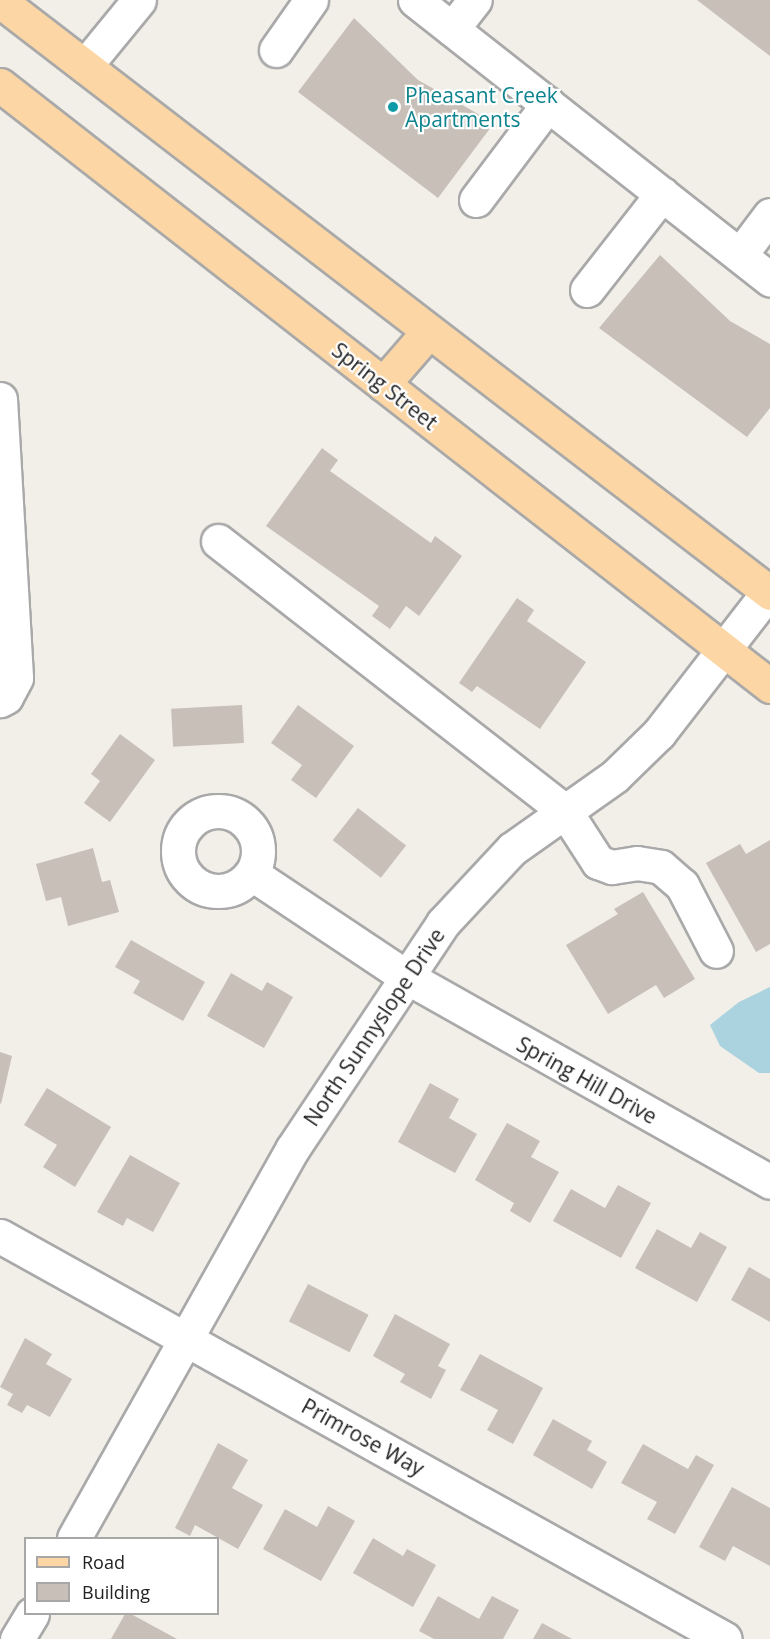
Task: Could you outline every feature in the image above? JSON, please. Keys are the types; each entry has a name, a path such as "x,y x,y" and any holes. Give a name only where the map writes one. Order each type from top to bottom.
{"main road":[{"path":"0,1 769,592"},
{"name":"Spring Street","path":"0,85 770,686"},
{"path":"383,384 429,331"}],"street":[{"path":"85,66 139,0"},
{"path":"276,50 311,0"},
{"path":"415,0 770,279"},
{"path":"452,29 475,0"},
{"path":"476,200 548,104"},
{"path":"587,290 662,194"},
{"path":"740,255 770,215"},
{"path":"0,399 16,678 6,697 0,700"},
{"path":"218,541 565,811 598,862 612,867 637,863 661,867 682,885 716,951"},
{"name":"North Sunnyslope Drive","path":"75,1537 293,1148 405,975 468,891 512,849 615,776 659,733 769,592"},
{"name":"Spring Hill Drive","path":"252,874 405,975 770,1182"},
{"name":"Primrose Way","path":"0,1236 725,1639"},
{"path":"17,1639 31,1615"}],"water":[{"path":"770,987 770,1073 759,1073 720,1046 710,1025 739,1002"}],"building":[{"path":"697,0 770,0 770,56"},
{"name":"Pheasant Creek Apartments","path":"354,18 418,80 494,123 438,198 298,92"},
{"path":"660,255 730,321 770,344 770,408 747,437 599,328"},
{"path":"322,448 338,460 330,471 431,543 435,536 462,556 419,616 406,606 390,629 372,616 379,606 266,526"},
{"path":"517,598 534,610 527,621 586,662 540,729 477,686 472,692 459,683"},
{"path":"242,705 244,743 173,747 171,709"},
{"path":"298,705 354,746 316,798 291,780 302,765 271,743"},
{"path":"120,734 155,760 110,822 84,803 100,781 91,774"},
{"path":"358,808 406,846 381,878 333,840"},
{"path":"770,840 770,944 756,952 706,863 740,844 746,854"},
{"path":"93,848 102,882 110,880 119,912 68,926 61,897 46,901 36,864"},
{"path":"643,892 695,979 664,998 656,985 608,1014 566,945 618,914 614,909"},
{"path":"131,940 205,982 183,1021 133,993 140,981 115,967"},
{"path":"231,973 262,991 267,982 293,997 264,1048 207,1016"},
{"path":"0,1052 12,1056 1,1104 0,1103"},
{"path":"430,1083 459,1099 449,1118 477,1134 455,1173 398,1142"},
{"path":"47,1088 111,1127 75,1187 43,1167 57,1145 24,1125"},
{"path":"507,1123 540,1141 531,1157 559,1172 530,1223 510,1211 514,1203 475,1180"},
{"path":"130,1155 180,1183 153,1232 127,1218 123,1226 97,1212"},
{"path":"618,1185 651,1203 621,1258 553,1221 571,1189 605,1208"},
{"path":"657,1229 691,1248 700,1232 727,1247 697,1302 635,1268"},
{"path":"749,1267 770,1279 770,1322 731,1300"},
{"path":"308,1284 369,1315 350,1352 289,1321"},
{"path":"395,1314 450,1344 438,1366 446,1370 431,1399 400,1382 405,1374 373,1356"},
{"path":"25,1338 52,1354 46,1364 72,1379 50,1417 27,1405 22,1413 7,1405 13,1394 0,1387"},
{"path":"480,1354 543,1388 513,1444 487,1430 498,1410 460,1390"},
{"path":"553,1419 592,1441 587,1450 607,1462 592,1489 533,1455"},
{"path":"218,1443 248,1460 232,1488 263,1505 238,1549 195,1525 190,1536 175,1528"},
{"path":"643,1444 688,1469 696,1455 714,1465 675,1534 647,1519 657,1502 621,1483"},
{"path":"732,1487 770,1508 770,1566 733,1546 725,1561 699,1547"},
{"path":"328,1506 355,1521 321,1581 263,1549 285,1509 317,1527"},
{"path":"373,1538 403,1556 407,1549 436,1565 413,1607 353,1573"},
{"path":"438,1596 479,1619 492,1596 519,1610 503,1639 434,1639 419,1631"},
{"path":"124,1615 133,1615 177,1639 111,1639"},
{"path":"542,1623 572,1639 533,1639"}],"place":[{"name":"Pheasant Creek Apartments","path":"393,107"}]}
